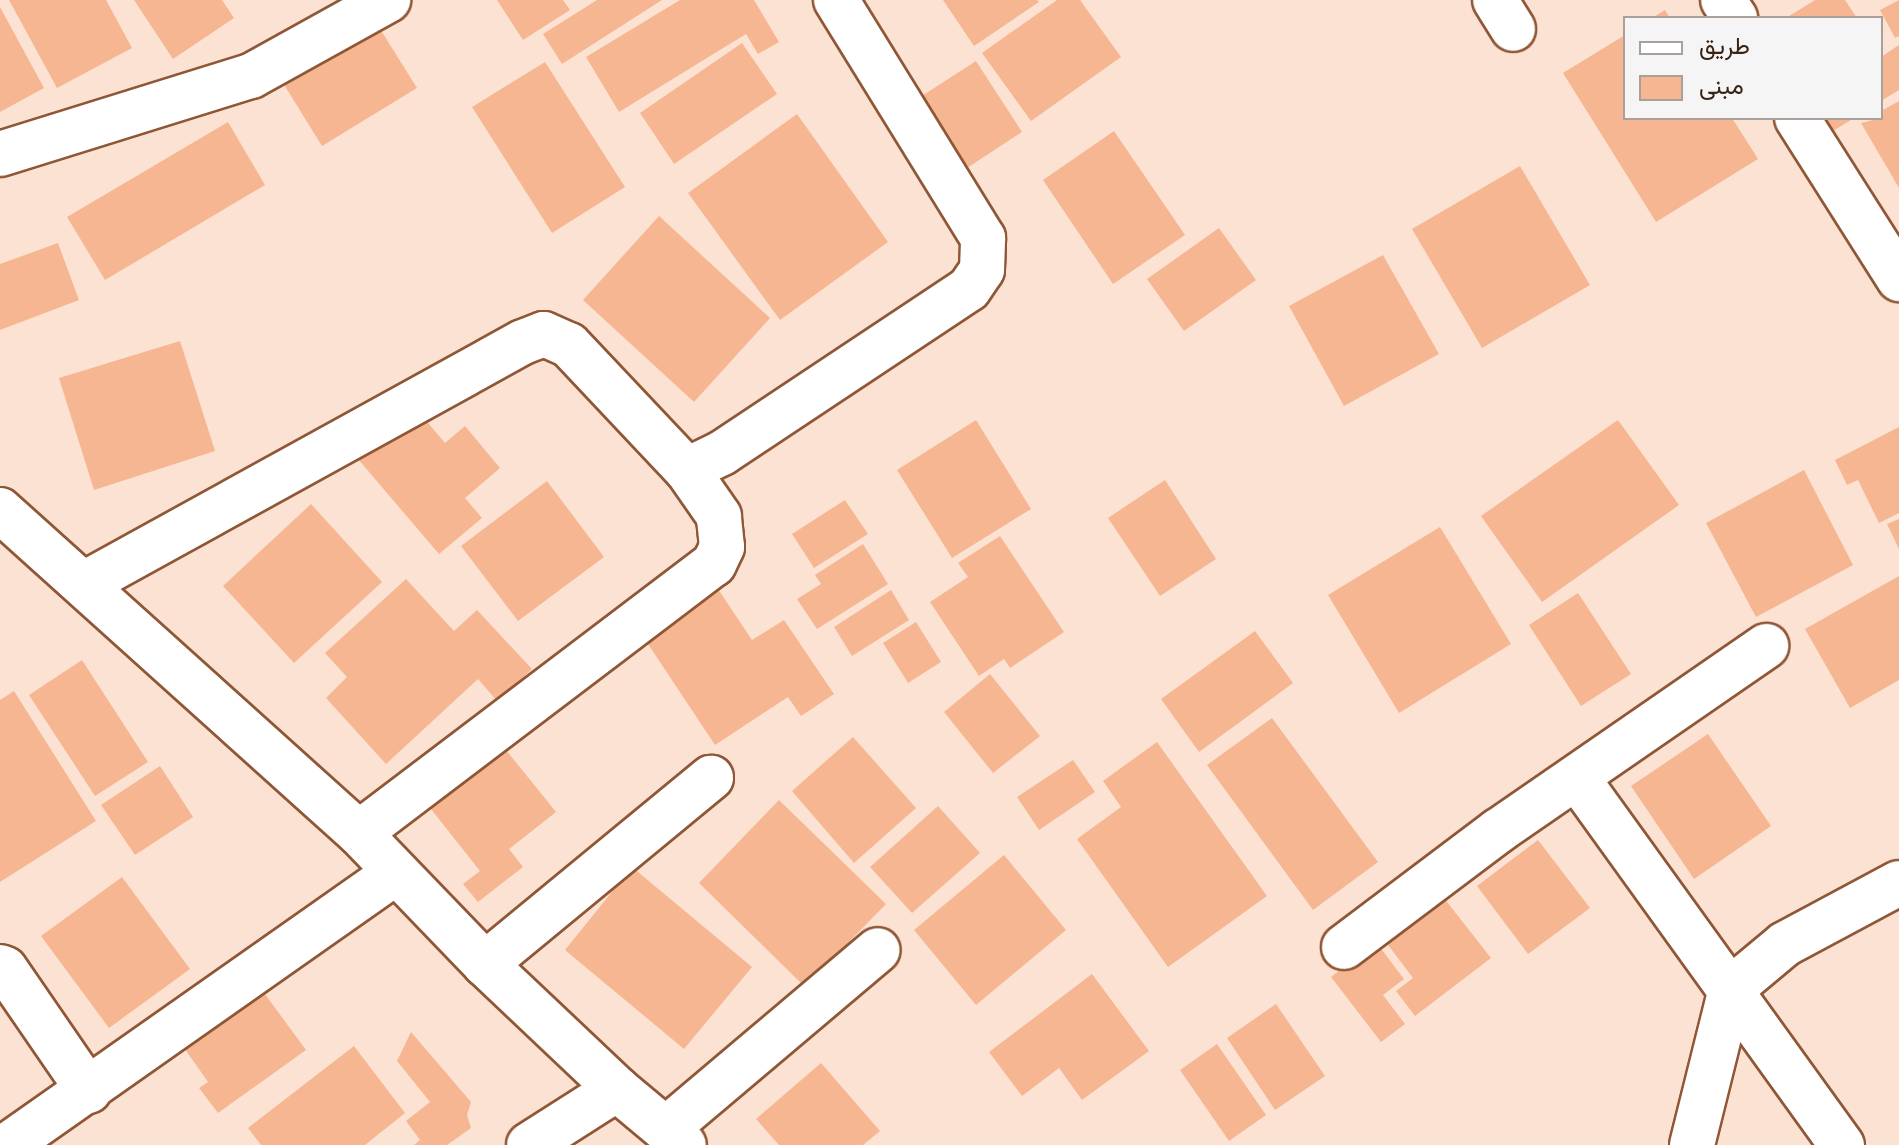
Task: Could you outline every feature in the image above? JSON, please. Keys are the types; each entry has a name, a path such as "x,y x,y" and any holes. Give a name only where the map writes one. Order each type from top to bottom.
{"street":[{"path":"0,154 251,76 388,0"},
{"path":"687,470 722,453 969,289 982,270 983,238 836,0"},
{"path":"1798,120 1899,279"},
{"path":"84,584 523,342 544,334 569,345 687,470 719,516 722,547 714,564 359,833"},
{"path":"0,510 359,833 485,964 617,1089 675,1137 878,950"},
{"path":"1344,947 1498,831 1766,646"},
{"path":"485,964 711,778"},
{"path":"1577,778 1842,1145"},
{"path":"8,1145 395,873"},
{"path":"1692,1145 1718,1028 1731,989 1785,944 1899,883"},
{"path":"0,967 5,969 89,1091"},
{"path":"529,1145 617,1089"}],"building":[{"path":"9,0 106,0 132,48 57,88"},
{"path":"134,0 222,0 234,18 173,59"},
{"path":"497,0 563,0 570,10 523,40"},
{"path":"597,0 662,0 562,64 543,34"},
{"path":"680,0 754,0 779,42 758,54 746,34 619,112 586,57"},
{"path":"943,0 1037,0 1039,2 974,46"},
{"path":"1057,0 1080,0 1121,57 1031,121 982,53"},
{"path":"1815,0 1845,0 1856,16 1789,16"},
{"path":"1899,0 1899,36 1895,38 1880,10"},
{"path":"0,7 44,88 0,112"},
{"path":"1665,10 1669,16 1655,16"},
{"path":"377,24 417,88 322,146 283,83"},
{"path":"1623,36 1623,120 1733,120 1758,159 1656,222 1563,73"},
{"path":"742,43 777,94 674,164 640,113"},
{"path":"1899,45 1899,90 1883,100 1883,56"},
{"path":"976,61 1022,132 961,172 914,101"},
{"path":"545,62 625,187 552,233 472,107"},
{"path":"1899,101 1899,188 1861,123 1883,120 1883,110"},
{"path":"797,114 888,242 780,320 688,193"},
{"path":"1814,120 1851,120 1825,136"},
{"path":"228,122 265,185 105,280 67,217"},
{"path":"1114,131 1185,235 1113,284 1043,180"},
{"path":"1520,166 1590,285 1482,348 1412,229"},
{"path":"659,216 770,318 694,402 583,300"},
{"path":"1219,228 1256,280 1184,331 1147,279"},
{"path":"58,243 79,300 0,330 0,264"},
{"path":"1383,255 1439,354 1344,406 1289,306"},
{"path":"180,341 215,451 94,490 59,378"},
{"path":"417,410 445,443 465,426 500,468 465,498 482,518 439,554 358,459"},
{"path":"976,420 1031,509 952,558 897,470"},
{"path":"1618,420 1679,505 1542,602 1481,516"},
{"path":"1899,427 1899,513 1879,523 1858,480 1847,485 1835,460"},
{"path":"1804,470 1853,565 1756,617 1706,523"},
{"path":"1165,480 1216,559 1160,596 1108,518"},
{"path":"547,481 604,557 518,621 461,546"},
{"path":"845,500 868,534 814,568 792,534"},
{"path":"311,504 382,582 294,663 223,586"},
{"path":"1899,519 1899,549 1887,524"},
{"path":"1440,527 1511,644 1399,713 1328,595"},
{"path":"1000,536 1064,632 1010,668 1004,659 979,676 930,602 968,577 958,563"},
{"path":"863,544 888,584 817,629 797,599 821,584 815,575"},
{"path":"1899,576 1899,680 1850,708 1805,629"},
{"path":"406,579 454,631 477,610 532,669 497,701 478,679 386,764 326,698 347,677 325,653"},
{"path":"718,589 752,640 784,620 834,694 801,716 788,697 715,745 644,638"},
{"path":"891,590 909,620 852,656 834,627"},
{"path":"1578,593 1631,674 1581,706 1529,625"},
{"path":"916,622 941,662 908,683 883,643"},
{"path":"1255,631 1293,683 1199,752 1161,699"},
{"path":"82,660 148,762 95,796 29,695"},
{"path":"990,674 1040,736 993,773 944,712"},
{"path":"14,691 96,821 0,882 0,700"},
{"path":"1272,718 1378,862 1313,910 1207,765"},
{"path":"1708,734 1771,826 1694,879 1631,786"},
{"path":"853,737 916,808 854,863 792,791"},
{"path":"498,740 556,812 509,849 523,867 478,902 463,884 480,871 423,799"},
{"path":"1157,742 1267,896 1168,967 1077,839 1121,807 1103,781"},
{"path":"1073,760 1095,792 1039,830 1017,797"},
{"path":"160,766 193,817 135,855 101,805"},
{"path":"779,800 886,904 805,987 699,883"},
{"path":"938,806 980,853 912,913 870,867"},
{"path":"1538,840 1590,908 1528,954 1477,886"},
{"path":"1004,855 1066,930 976,1005 914,930"},
{"path":"632,867 752,967 684,1049 565,950"},
{"path":"122,877 190,969 109,1028 41,936"},
{"path":"1440,893 1491,958 1415,1016 1396,991 1413,978 1382,937"},
{"path":"1376,942 1404,979 1383,995 1405,1024 1381,1042 1331,977"},
{"path":"1092,974 1149,1051 1082,1100 1059,1068 1022,1096 989,1052"},
{"path":"259,986 306,1050 218,1113 199,1088 208,1082 180,1042"},
{"path":"1276,1004 1325,1076 1275,1110 1227,1038"},
{"path":"411,1032 471,1102 467,1115 471,1128 447,1145 414,1145 420,1140 406,1121 430,1102 397,1061"},
{"path":"1217,1044 1266,1115 1229,1141 1180,1070"},
{"path":"354,1046 405,1113 365,1145 261,1145 248,1128"},
{"path":"821,1063 880,1131 863,1145 779,1145 756,1119"}]}
